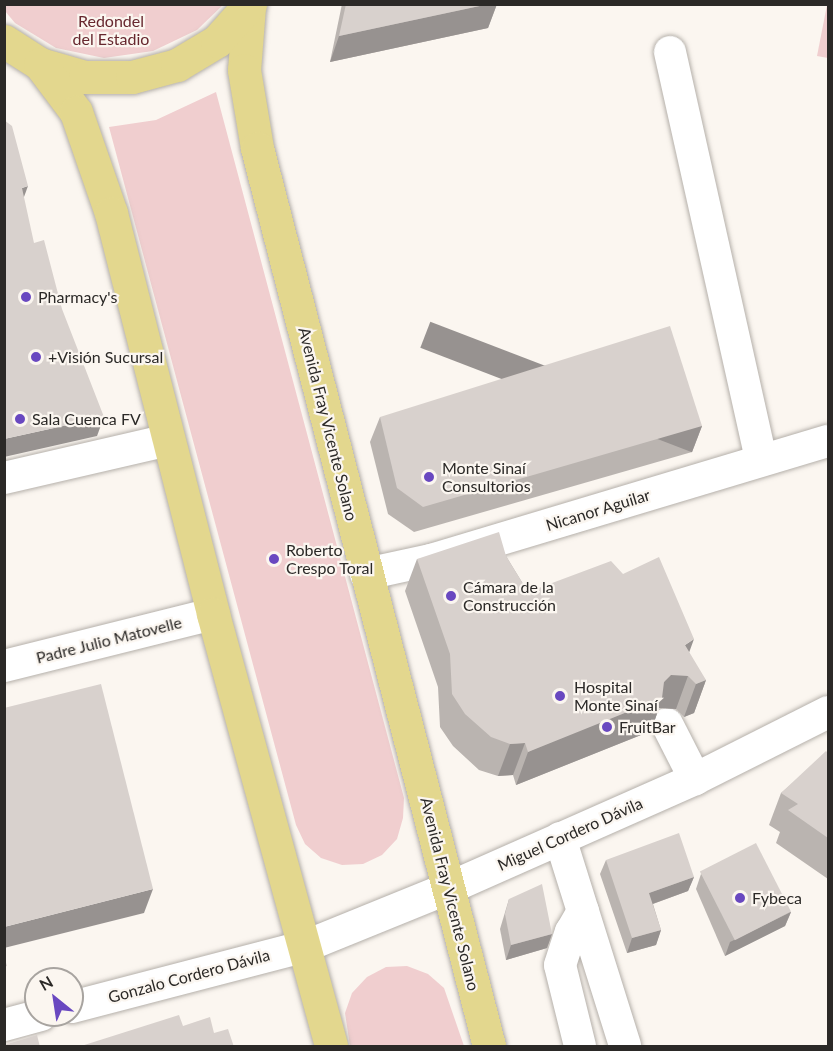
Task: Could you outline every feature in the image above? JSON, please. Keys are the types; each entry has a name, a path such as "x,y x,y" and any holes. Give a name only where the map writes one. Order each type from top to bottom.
{"main road":[{"path":"4,41 40,64 85,77 143,74 177,65 217,41 249,6"},
{"name":"Avenida Fray Vicente Solano","path":"249,6 244,70 255,138 489,1047"},
{"path":"40,64 76,112 111,213 213,614 306,946 331,1047"}],"street":[{"path":"670,52 761,460"},
{"path":"4,478 169,440"},
{"name":"Nicanor Aguilar","path":"366,574 431,560 828,441"},
{"name":"Padre Julio Matovelle","path":"4,666 213,614"},
{"name":"Miguel Cordero Dávila","path":"306,946 449,888 695,779 828,712"},
{"path":"667,724 695,779"},
{"path":"560,838 625,1047"},
{"path":"580,1047 560,965 571,932 583,911"},
{"name":"Gonzalo Cordero Dávila","path":"84,1004 306,946"},
{"path":"4,1025 24,1020"}],"green space":[{"name":"Redondel del Estadio","path":"4,5 223,5 197,30 153,51 104,58 56,48 15,23 5,11"},
{"path":"828,5 828,58 817,56"},
{"path":"216,92 404,798 403,818 397,839 382,855 363,864 342,865 321,858 305,844 296,825 109,127 156,120"},
{"path":"407,966 428,974 444,988 464,1046 350,1046 345,1013 352,993 367,977 386,967"}],"building":[{"path":"346,4 489,4 339,36"},
{"path":"4,120 12,126 28,186 22,188 34,243 44,240 62,309 104,417 4,439"},
{"path":"670,326 702,426 423,507 397,488 380,417"},
{"name":"Hospital Monte Sinaí","path":"499,532 506,556 528,592 611,561 623,574 659,557 694,639 685,645 706,680 696,684 688,676 671,675 664,682 662,698 528,752 525,743 510,744 491,737 465,714 452,694 450,654 417,559"},
{"path":"101,684 153,889 4,927 4,708"},
{"path":"826,751 828,753 828,838 788,810 798,804 781,793"},
{"path":"679,833 694,877 649,893 661,930 632,938 606,860"},
{"path":"756,843 791,912 735,940 700,872"},
{"path":"542,884 552,934 511,945 505,914 509,899"},
{"path":"179,1015 183,1026 210,1017 214,1033 228,1029 234,1047 78,1047"},
{"path":"37,1035 40,1047 4,1047 4,1045"}],"place":[{"name":"Pharmacy's","path":"26,297"},
{"name":"+Visión Sucursal","path":"36,357"},
{"name":"Sala Cuenca FV","path":"20,419"},
{"name":"Monte Sinaí Consultorios","path":"429,477"},
{"name":"Roberto Crespo Toral","path":"274,559"},
{"name":"Cámara de la Construcción","path":"451,596"},
{"name":"Hospital Monte Sinaí","path":"560,696"},
{"name":"FruitBar","path":"607,727"},
{"name":"Fybeca","path":"740,898"}]}
